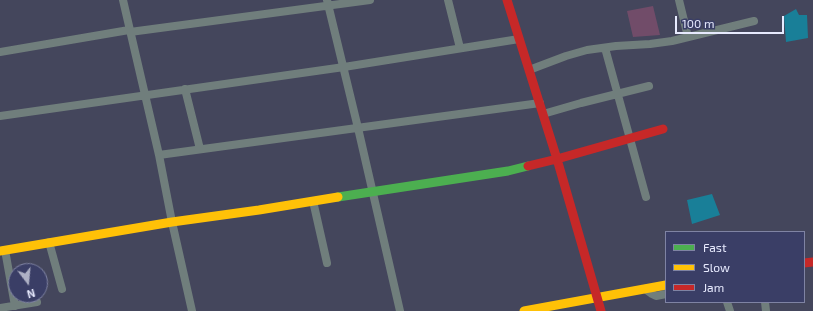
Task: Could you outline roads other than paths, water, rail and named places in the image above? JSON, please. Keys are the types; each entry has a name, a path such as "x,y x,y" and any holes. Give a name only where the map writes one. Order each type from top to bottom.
{"street":[{"path":"123,0 159,155 192,311"},
{"path":"0,52 130,31 328,3 370,0"},
{"path":"448,0 460,48"},
{"path":"507,0 557,159 601,311"},
{"path":"679,0 688,37"},
{"path":"328,3 400,311"},
{"path":"529,70 587,50 672,41 754,21"},
{"path":"0,116 145,94 344,67 519,39"},
{"path":"605,48 646,197"},
{"path":"543,114 649,86"},
{"path":"185,89 200,150"},
{"path":"159,155 540,103"},
{"path":"15,306 3,250 172,222 508,171 557,159 663,129"},
{"path":"313,201 327,262"},
{"path":"49,242 62,289"},
{"path":"524,311 665,285"},
{"path":"644,289 656,296 665,294"},
{"path":"0,308 32,303"}],"water":[{"path":"796,9 799,15 807,15 808,38 786,42 784,16"},
{"path":"712,194 720,215 692,224 687,200"}]}
